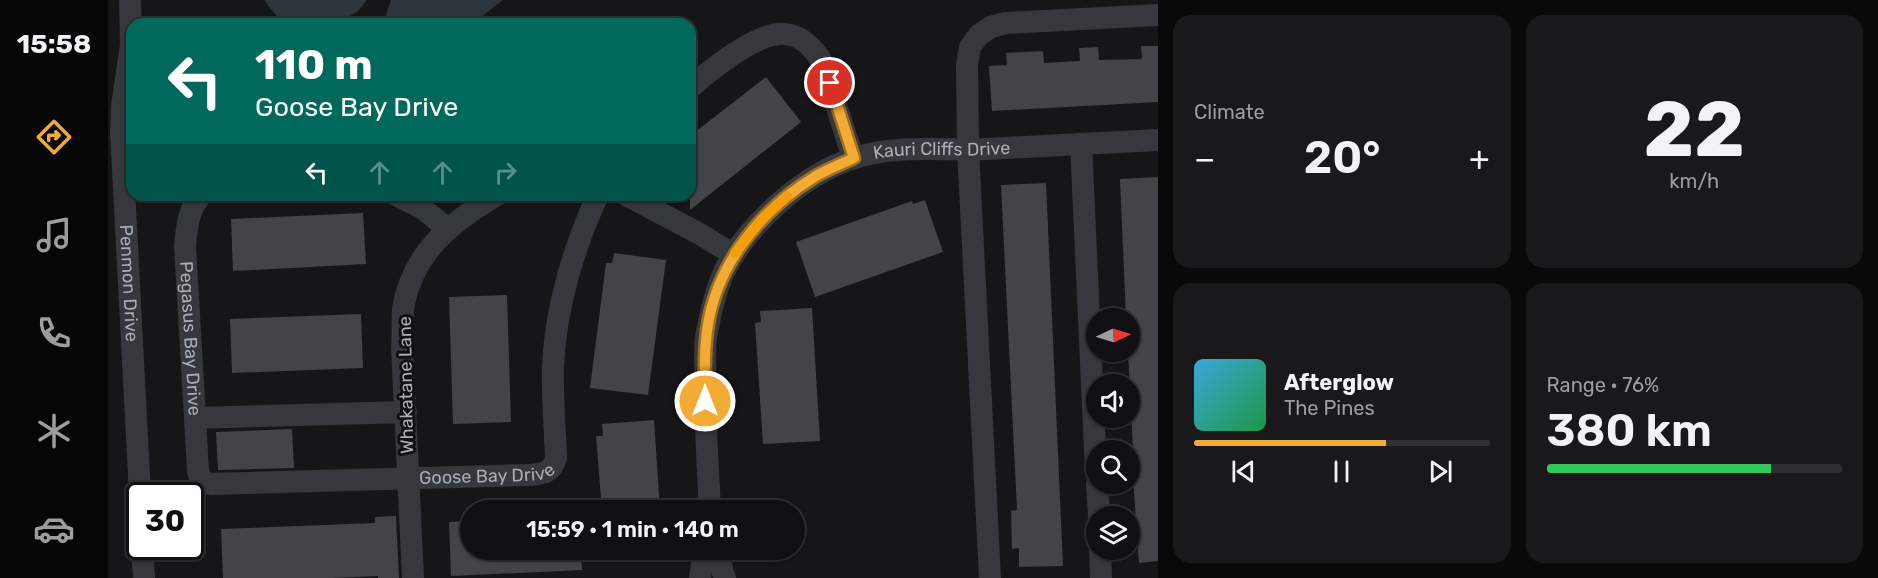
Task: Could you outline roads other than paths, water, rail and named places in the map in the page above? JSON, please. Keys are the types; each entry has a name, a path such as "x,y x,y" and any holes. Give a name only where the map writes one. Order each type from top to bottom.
{"street":[{"name":"Penmon Drive","path":"130,0 130,18"},
{"path":"990,578 969,149 967,65 970,47 979,35 991,27 1006,23 1158,15"},
{"path":"696,83 735,52 764,39 779,34 791,35 804,41 815,51 823,64 854,158"},
{"name":"Penmon Drive","path":"126,79 115,143 139,482"},
{"name":"Kauri Cliffs Drive","path":"710,500 705,401 706,340 714,298 734,255 761,220 783,199 817,175 854,158 878,153 903,150 1158,140"},
{"path":"1081,144 1095,440"},
{"name":"Pegasus Bay Drive","path":"196,201 187,222 185,246 195,418 406,412"},
{"path":"408,201 422,208 448,229"},
{"name":"Whakatane Lane","path":"413,578 402,347 404,310 411,283 420,262 439,236 468,212 486,201"},
{"name":"Goose Bay Drive","path":"195,418 198,471 201,481 211,484 539,474 548,471 553,467 556,458 553,367 557,322 566,285 587,219 595,201"},
{"path":"637,201 734,255"},
{"path":"143,560 144,578"},
{"path":"700,578 702,560"},
{"path":"721,560 725,578"},
{"path":"1100,560 1101,578"}]}
